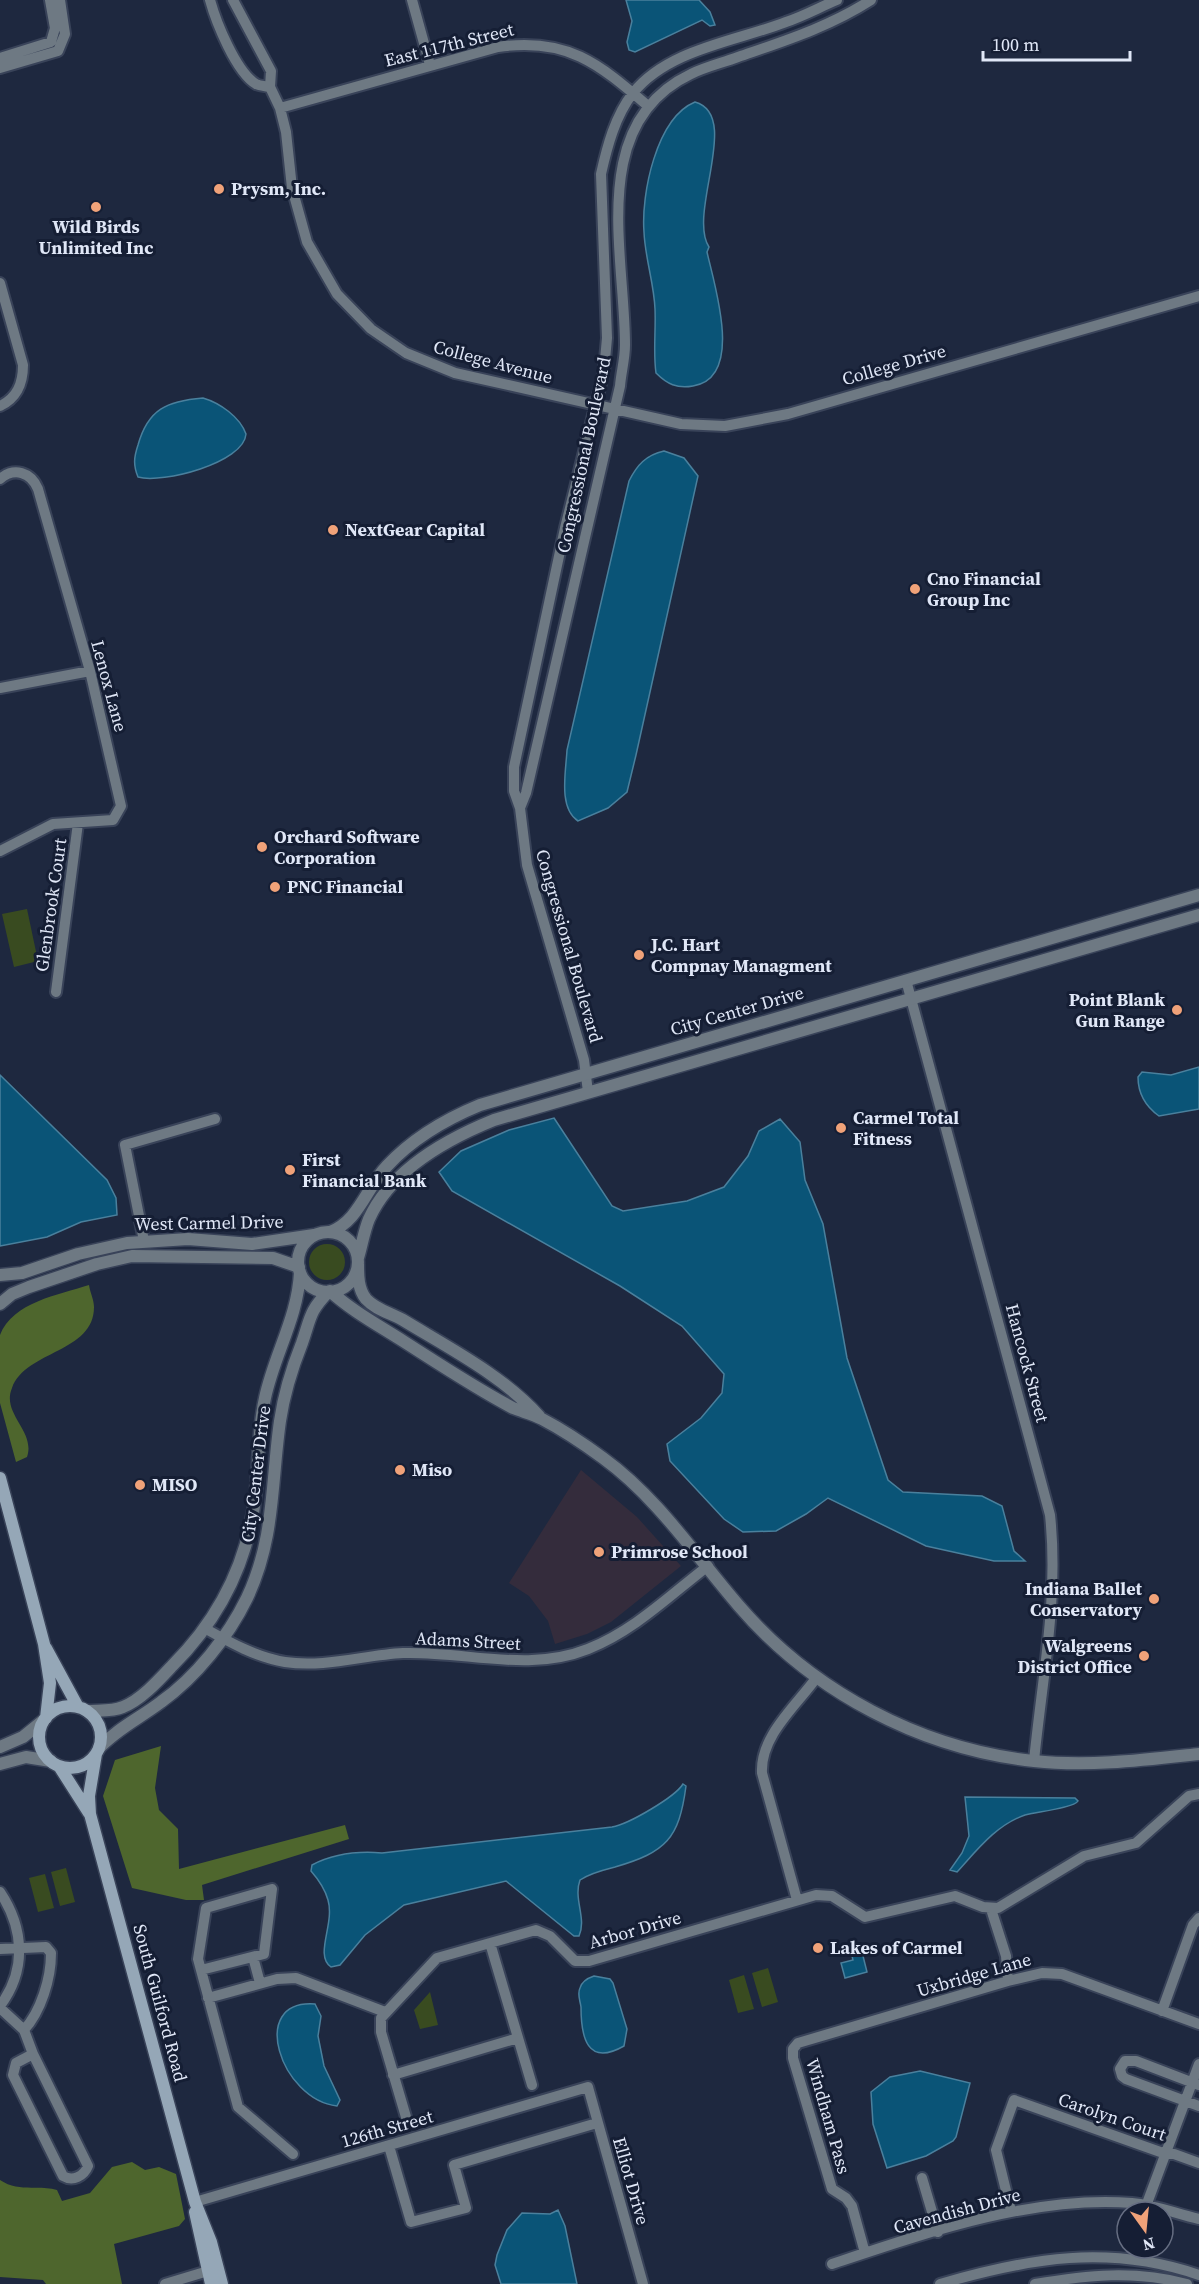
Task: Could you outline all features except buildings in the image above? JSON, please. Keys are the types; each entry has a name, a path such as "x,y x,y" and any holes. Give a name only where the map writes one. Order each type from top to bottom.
{"main road":[{"path":"0,1478 44,1644 50,1683 45,1719 39,1739 43,1751 55,1763 71,1768 83,1766 98,1751 101,1736 99,1725 83,1709 44,1644"},
{"path":"45,1719 61,1708 83,1709"},
{"name":"South Guilford Road","path":"98,1751 88,1796 90,1814 195,2202 211,2242 222,2284"},
{"name":"South Guilford Road","path":"55,1763 90,1814"},
{"name":"South Guilford Road","path":"195,2202 195,2217 211,2284"}],"street":[{"path":"0,68 58,51 50,0"},
{"path":"0,58 57,41 65,34 60,0"},
{"path":"210,0 225,40 241,67 255,84 270,87"},
{"name":"College Avenue","path":"233,0 271,71 270,87 280,108 286,132 292,188 307,242 337,294 371,329 406,353 455,373 595,405"},
{"path":"412,0 430,64"},
{"name":"Congressional Boulevard","path":"588,1092 584,1060 527,865 520,808 514,791 514,767 565,528 604,371 607,338 601,174 606,149 633,93 649,78 687,56 787,22 837,0"},
{"name":"Congressional Boulevard","path":"520,808 526,793 615,410 625,348 618,177 626,147 638,118 668,88 690,74 825,27 871,0"},
{"name":"East 117th Street","path":"280,108 430,64 498,47 544,45 579,54 609,72 648,106"},
{"path":"0,283 23,366 23,376 13,399 0,406"},
{"name":"College Drive","path":"595,405 681,424 742,424 1199,296"},
{"name":"Lenox Lane","path":"0,479 16,472 24,473 35,482 90,671 121,806 113,820 53,824 0,850"},
{"path":"0,688 90,671"},
{"name":"Glenbrook Court","path":"56,992 78,823"},
{"name":"City Center Drive","path":"330,1232 351,1220 377,1177 391,1162 432,1129 480,1105 1199,895"},
{"name":"City Center Drive","path":"358,1261 365,1228 379,1202 392,1185 430,1153 465,1132 494,1120 1199,915"},
{"name":"Hancock Street","path":"906,980 1050,1515 1054,1556 1053,1590 1034,1761"},
{"path":"144,1241 125,1145 215,1119"},
{"path":"540,1417 523,1398 498,1380 400,1318 369,1302 360,1288 358,1261 350,1242 330,1232 315,1235 300,1250 299,1269 312,1287 329,1292 447,1369 516,1409 540,1417 603,1458 634,1483 669,1519 740,1607 817,1677 863,1706 915,1731 957,1746 1034,1761 1108,1763 1199,1754"},
{"name":"West Carmel Drive","path":"0,1275 17,1274 78,1254 144,1241 199,1240 252,1244 315,1235"},
{"name":"West Carmel Drive","path":"0,1304 12,1294 29,1287 97,1264 132,1256 273,1258 299,1269"},
{"path":"329,1292 340,1289 351,1281 358,1261"},
{"name":"City Center Drive","path":"83,1709 115,1710 130,1704 188,1651 206,1629 228,1593 248,1538 256,1490 264,1401 270,1375 295,1310 299,1269"},
{"name":"City Center Drive","path":"98,1751 121,1727 163,1701 223,1638 247,1598 261,1565 271,1522 280,1419 287,1386 310,1312 329,1292"},
{"name":"Adams Street","path":"206,1629 255,1654 284,1662 311,1664 404,1653 526,1661 548,1660 606,1641 645,1616 708,1566"},
{"path":"797,1900 762,1773 761,1759 770,1739 817,1677"},
{"path":"0,1747 23,1737 45,1719"},
{"path":"0,1764 26,1757 55,1763"},
{"path":"1008,1982 1006,1956 991,1909 1004,1906 1084,1856 1136,1843 1189,1796 1199,1794"},
{"path":"201,1970 264,1954 272,1889 206,1908 198,1959 208,1998 239,2109 293,2154"},
{"path":"0,1892 14,1917 21,1947 13,1984 0,2007 24,2030 33,2054 88,2166 85,2172 74,2178 63,2176 13,2075 16,2063 33,2054"},
{"name":"Arbor Drive","path":"385,2013 437,1958 536,1930 550,1936 575,1961 589,1961 797,1900 826,1895 865,1917 955,1896 991,1909"},
{"path":"1162,2011 1198,1919"},
{"path":"490,1943 532,2085"},
{"path":"0,1949 46,1947 51,1953 41,2001 32,2021 24,2030"},
{"path":"252,1957 260,1983"},
{"name":"Uxbridge Lane","path":"793,2049 798,2043 1042,1973 1062,1974 1199,2024"},
{"path":"208,1998 260,1983 296,1978 385,2013 381,2018 381,2032 406,2117"},
{"path":"393,2075 518,2038"},
{"name":"Windham Pass","path":"793,2049 793,2058 832,2189 846,2198 852,2206 865,2253"},
{"path":"1196,2084 1136,2061 1125,2061 1121,2064 1120,2073 1126,2079 1199,2106"},
{"path":"1147,2200 1186,2102 1196,2084 1199,2064"},
{"name":"126th Street","path":"195,2202 588,2087"},
{"name":"Elliot Drive","path":"588,2087 643,2284"},
{"name":"Carolyn Court","path":"1011,2211 996,2150 1014,2100 1166,2154 1174,2154 1199,2163"},
{"path":"389,2146 411,2222 466,2208 454,2165 597,2123"},
{"path":"922,2178 938,2232"},
{"name":"Cavendish Drive","path":"832,2264 1011,2211 1085,2203 1115,2206"},
{"name":"Cavendish Drive","path":"1175,2215 1199,2219"},
{"path":"940,2284 1005,2265 1036,2260 1115,2255"},
{"path":"1130,2274 1133,2260"},
{"path":"1151,2260 1199,2275"},
{"path":"165,2284 208,2271"},
{"path":"1035,2284 1091,2275 1130,2274 1187,2284"}],"shaded area":[{"name":"Primrose School","path":"581,1470 637,1517 681,1566 611,1622 587,1634 555,1644 548,1621 529,1596 509,1583"}],"green space":[{"path":"27,909 38,961 14,967 2,914"},
{"path":"327,1244 340,1249 345,1262 340,1275 327,1280 314,1275 309,1262 314,1249"},
{"path":"89,1285 94,1307 91,1322 83,1334 72,1343 31,1366 20,1375 12,1388 11,1406 27,1439 28,1448 27,1457 16,1462 0,1403 0,1335 6,1324 26,1307"},
{"path":"161,1746 155,1788 159,1810 178,1829 179,1869 345,1825 349,1839 202,1885 204,1900 186,1900 132,1888 103,1796 115,1760"},
{"path":"66,1868 75,1902 60,1906 51,1872"},
{"path":"45,1874 54,1908 38,1912 29,1878"},
{"path":"768,1968 778,2002 762,2007 752,1973"},
{"path":"744,1975 754,2009 738,2013 729,1980"},
{"path":"430,1992 438,2025 420,2029 414,2010"},
{"path":"132,2162 145,2170 159,2167 176,2174 185,2219 179,2226 114,2244 122,2284 46,2284 43,2280 0,2277 0,2180 14,2186 57,2190 62,2201 90,2193 112,2167"}],"water":[{"path":"626,0 699,0 710,12 715,25 710,26 702,20 635,52 629,50 627,42 632,21"},
{"path":"695,102 708,111 714,125 714,145 704,212 704,232 709,247 707,252 719,306 722,349 718,366 709,379 693,386 682,387 668,383 656,373 654,299 645,242 644,216 649,179 661,140 681,111"},
{"path":"203,398 216,403 234,416 246,434 242,444 232,454 200,469 165,477 138,477 135,465 136,453 142,433 153,415 169,405"},
{"path":"664,451 684,458 698,476 636,755 627,792 608,808 578,821 572,815 565,798 567,750 629,481 643,462 652,455"},
{"path":"1199,1067 1199,1109 1159,1116 1143,1099 1138,1077 1142,1072 1171,1075"},
{"path":"0,1075 107,1180 116,1198 117,1215 81,1222 47,1237 0,1246"},
{"path":"554,1118 612,1206 623,1211 687,1201 724,1187 748,1156 759,1131 780,1119 800,1142 805,1180 823,1224 847,1358 888,1480 903,1492 982,1496 1002,1506 1014,1551 1025,1561 994,1561 926,1546 828,1498 776,1531 743,1532 724,1519 670,1461 667,1444 701,1418 722,1393 724,1374 682,1326 620,1286 452,1191 439,1172 461,1151 509,1130"},
{"path":"683,1784 686,1786 679,1819 667,1841 647,1855 580,1880 578,1894 582,1922 579,1936 574,1936 506,1881 404,1905 365,1935 340,1965 331,1967 326,1962 324,1947 329,1919 328,1900 319,1881 311,1871 312,1865 346,1854 382,1853 612,1827 651,1809 671,1796"},
{"path":"965,1797 1075,1798 1078,1801 1062,1808 1015,1819 988,1839 957,1872 950,1870 962,1853 969,1836"},
{"path":"861,1948 867,1972 845,1978 841,1963 853,1960 851,1952"},
{"path":"594,1976 610,1979 613,1983 627,2029 624,2046 612,2052 594,2051 585,2038 579,1990 587,1979"},
{"path":"315,2004 321,2016 318,2036 324,2066 340,2100 337,2106 317,2100 300,2087 288,2070 280,2051 277,2032 282,2017 294,2007"},
{"path":"920,2071 970,2083 956,2137 926,2156 887,2168 873,2124 871,2092 890,2077"},
{"path":"558,2210 565,2226 577,2284 501,2284 495,2265 507,2230 522,2213 550,2214"}],"place":[{"name":"Prysm, Inc.","path":"219,189"},
{"name":"Wild Birds Unlimited Inc","path":"96,207"},
{"name":"NextGear Capital","path":"333,530"},
{"name":"Cno Financial Group Inc","path":"915,589"},
{"name":"Orchard Software Corporation","path":"262,847"},
{"name":"PNC Financial","path":"275,887"},
{"name":"J.C. Hart Compnay Managment","path":"639,955"},
{"name":"Point Blank Gun Range","path":"1177,1010"},
{"name":"Carmel Total Fitness","path":"841,1128"},
{"name":"First Financial Bank","path":"290,1170"},
{"name":"Miso","path":"400,1470"},
{"name":"MISO","path":"140,1485"},
{"name":"Primrose School","path":"599,1552"},
{"name":"Indiana Ballet Conservatory","path":"1154,1599"},
{"name":"Walgreens District Office","path":"1144,1656"},
{"name":"Lakes of Carmel","path":"818,1948"}]}
